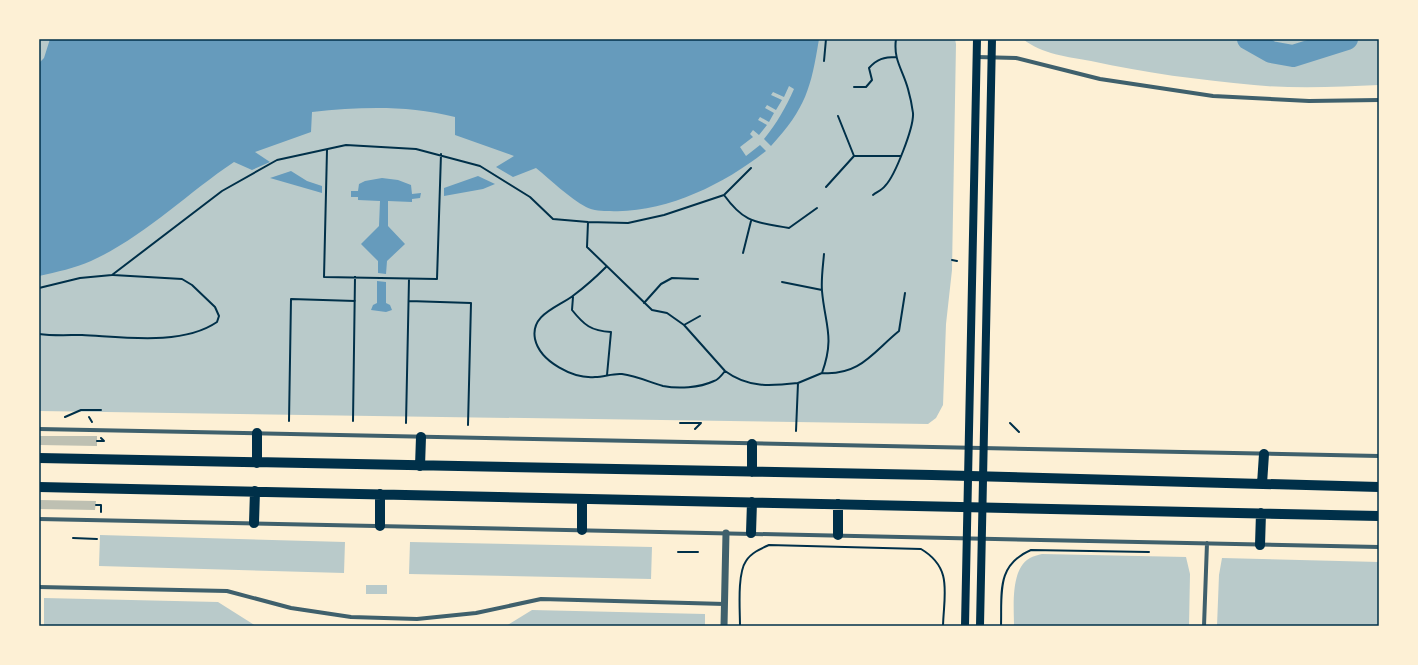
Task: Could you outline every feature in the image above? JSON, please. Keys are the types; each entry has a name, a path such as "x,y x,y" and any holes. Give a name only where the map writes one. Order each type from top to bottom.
{"main road":[{"path":"965,626 977,39"},
{"path":"980,626 992,39"},
{"path":"256,433 256,463"},
{"path":"420,437 420,466"},
{"path":"752,444 752,472"},
{"path":"1262,484 1264,454"},
{"path":"39,458 752,472 1379,487"},
{"path":"39,487 1379,516"},
{"path":"254,523 255,492"},
{"path":"380,494 380,526"},
{"path":"582,499 582,530"},
{"path":"751,533 752,502"},
{"path":"838,504 838,535"},
{"path":"1260,545 1261,513"}],"street":[{"path":"977,57 1016,58 1100,79 1201,94 1295,100 1379,100"},
{"path":"39,429 1379,456"},
{"path":"39,519 1379,547"},
{"path":"724,626 726,533"},
{"path":"1204,626 1207,543"},
{"path":"39,587 227,591 292,608 344,616 417,619 476,613 541,599 725,604"}],"path":[{"path":"824,61 826,39"},
{"path":"873,195 885,186 893,175 905,142 910,133 913,113 908,88 896,57 896,39"},
{"path":"854,87 866,87 872,80 869,68 875,62 885,57 896,57"},
{"path":"838,116 854,156"},
{"path":"112,275 222,190 277,160 346,145 416,149 441,154 480,166 530,197 553,218 588,222 628,223 664,215 724,195 751,168"},
{"path":"327,150 324,277 437,279 441,154"},
{"path":"826,187 854,156 900,156"},
{"path":"724,195 734,209 751,221 789,228 816,208"},
{"path":"744,253 751,221"},
{"path":"588,222 587,247 606,267 652,310 667,313 684,325 725,371 733,377 749,384 766,386 798,383 822,373 833,374 850,371 867,360 900,330 905,293"},
{"path":"822,373 828,357 830,337 822,290 824,254"},
{"path":"952,260 957,261"},
{"path":"606,267 573,297 545,312 537,323 535,340 545,358 564,371 579,376 594,378 620,374 636,376 664,386 689,387 715,381 725,371"},
{"path":"39,288 80,278 112,275 182,279 192,285 215,307 219,316 217,322 206,330 183,335 139,339 39,334"},
{"path":"353,421 355,277"},
{"path":"644,303 661,284 672,278 698,279"},
{"path":"406,423 409,279"},
{"path":"782,282 822,290"},
{"path":"573,297 572,310 582,323 598,331 611,332 607,375"},
{"path":"289,421 291,299 355,301"},
{"path":"409,301 471,303 468,425"},
{"path":"684,325 700,316"},
{"path":"796,431 798,383"},
{"path":"65,417 81,410 101,410"},
{"path":"680,423 701,424 695,429"},
{"path":"1010,423 1019,432"},
{"path":"73,538 97,539"},
{"path":"740,626 741,578 745,562 756,551 769,545 921,549 936,559 944,576 943,626"},
{"path":"1002,626 1003,582 1008,568 1015,558 1031,550 1151,552"},
{"path":"678,552 698,552"}],"shaded area":[{"path":"39,39 955,39 952,270 946,324 943,405 936,418 928,424 39,411"},
{"path":"1023,39 1379,39 1379,85 1285,87 1254,85 1152,73 1065,56 1038,48"},
{"path":"100,535 345,542 344,573 99,566"},
{"path":"410,542 652,547 651,579 409,574"},
{"path":"1042,554 1186,557 1190,574 1189,626 1014,626 1014,589 1019,571 1024,563 1030,558"},
{"path":"1222,558 1379,562 1379,626 1217,626 1219,575"},
{"path":"366,585 387,585 387,594 366,594"},
{"path":"44,598 218,602 256,626 44,626"},
{"path":"532,610 705,614 705,626 506,626"}],"water":[{"path":"50,39 819,39 810,84 799,108 783,133 771,146 764,139 777,121 791,96 794,89 789,86 784,97 773,92 771,95 782,100 776,110 767,105 765,108 774,113 769,122 760,117 758,120 767,125 759,135 753,130 750,134 753,137 740,147 746,156 760,145 766,151 732,175 693,194 672,202 651,208 631,211 601,211 589,208 567,194 536,168 513,177 496,167 514,156 455,135 455,117 419,110 384,108 312,112 311,132 255,152 270,162 252,170 234,162 129,240 79,266 39,276 39,63 44,58"},
{"path":"291,171 307,181 322,186 322,193 270,178"},
{"path":"478,176 495,184 483,189 444,196 444,188"},
{"path":"382,178 398,180 411,185 412,194 421,193 420,198 412,199 412,202 388,201 388,226 405,244 387,261 386,274 378,273 378,261 361,244 379,226 380,201 358,200 358,197 351,197 351,191 358,191 359,184 365,181"},
{"path":"377,281 386,282 386,303 390,305 392,310 386,312 371,310 373,305 377,303"}],"building":[{"path":"39,436 97,436 97,446 39,445"},
{"path":"39,500 96,501 95,510 39,509"}],"waterway":[{"path":"1248,39 1271,52 1293,56 1347,39"}]}
